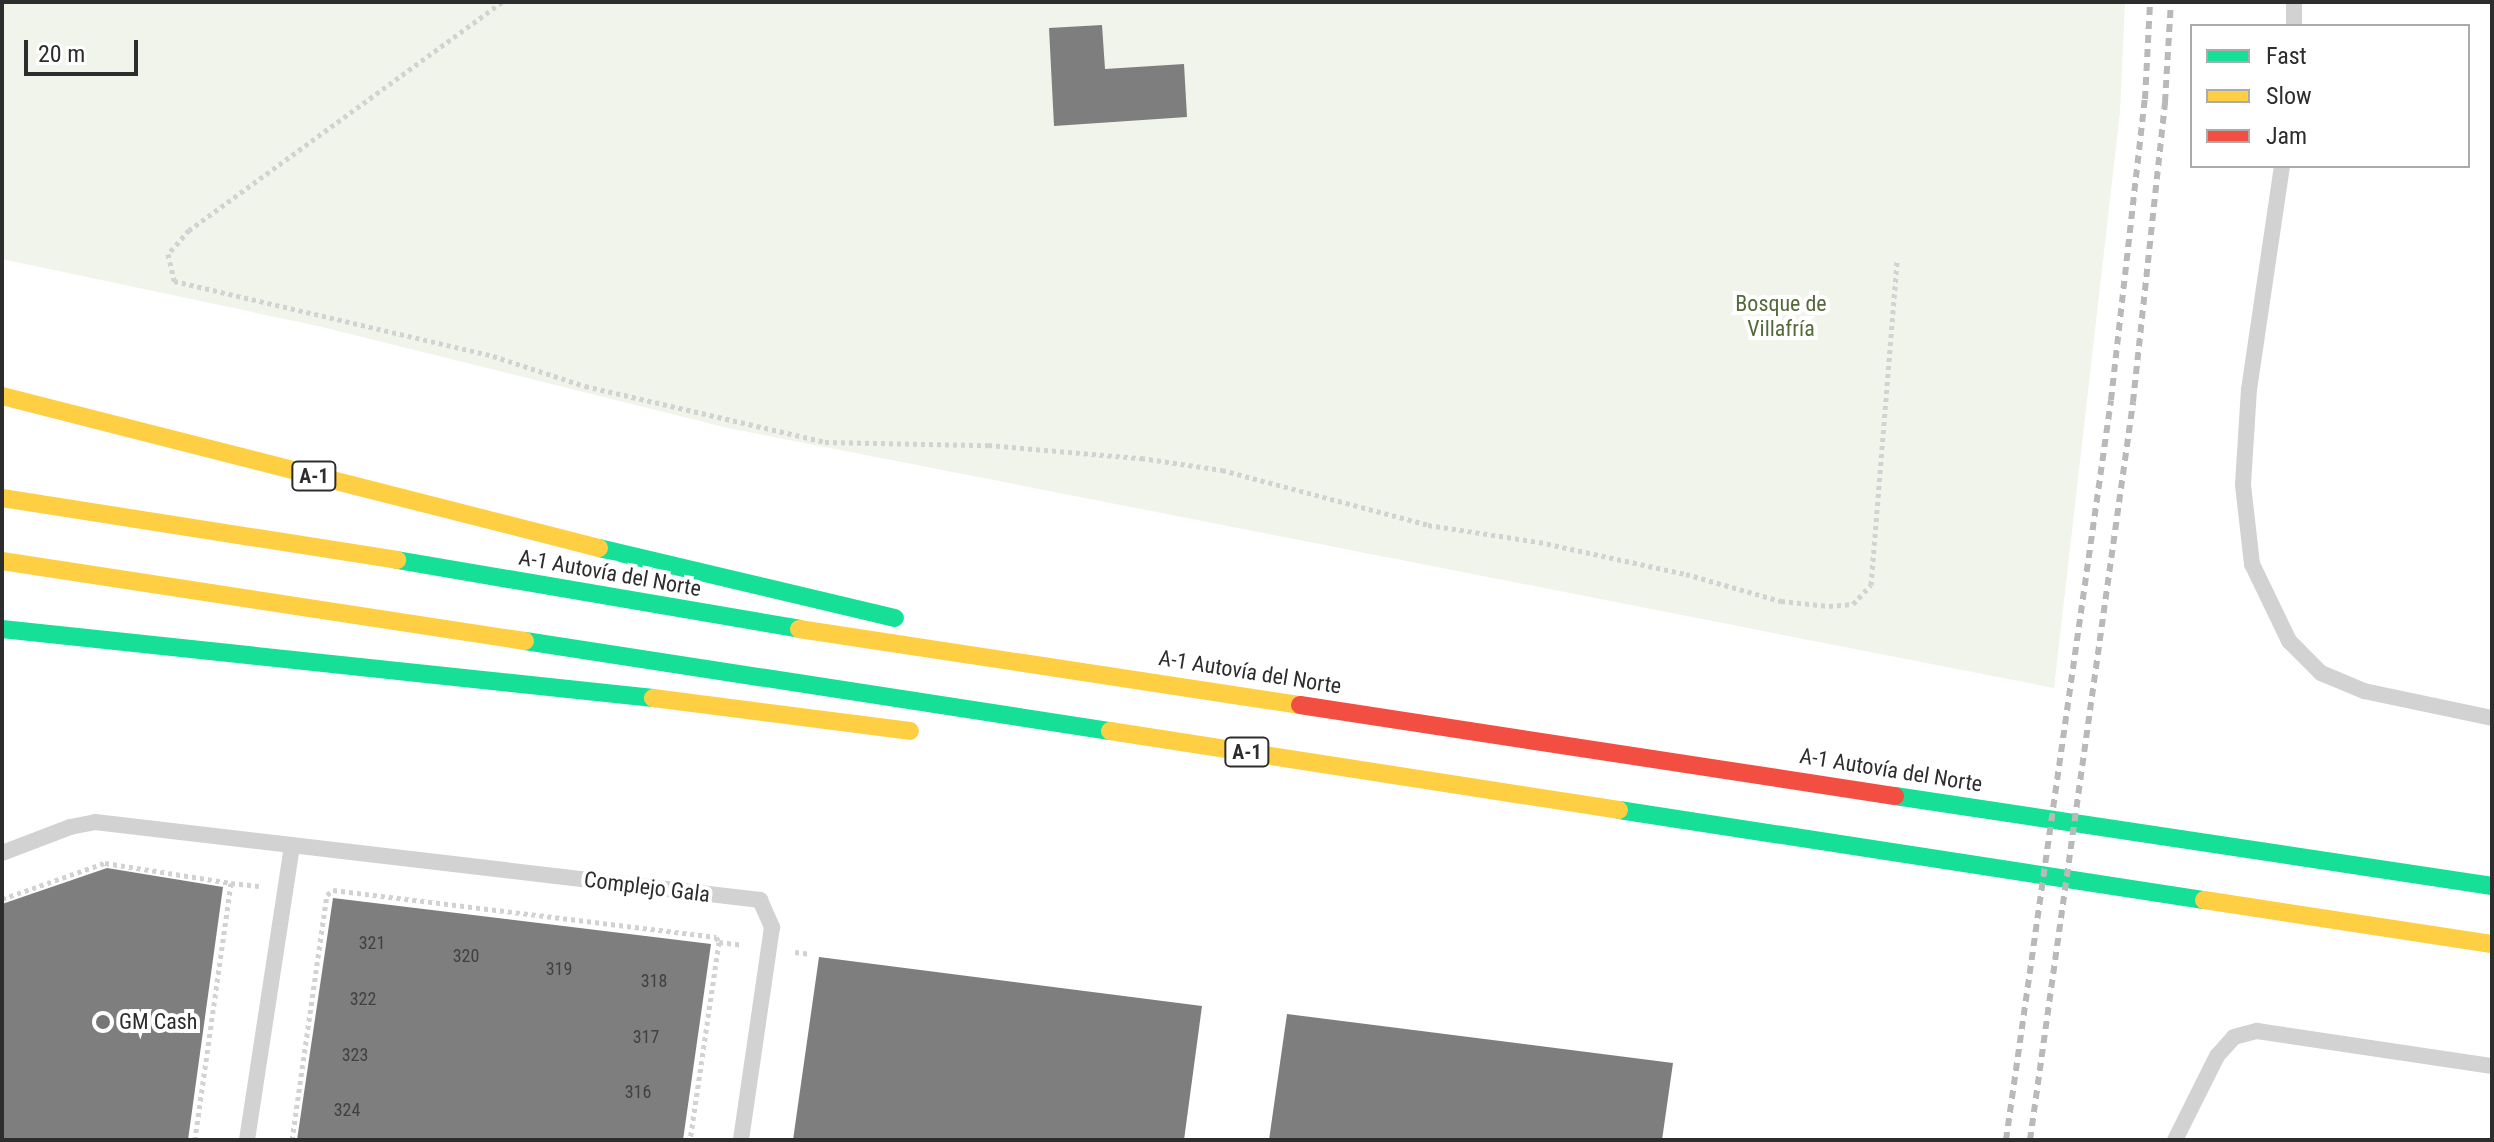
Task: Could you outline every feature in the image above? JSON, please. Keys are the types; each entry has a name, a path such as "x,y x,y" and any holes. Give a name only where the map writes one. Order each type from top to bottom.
{"highway":[{"name":"A-1","path":"2,396 611,551 907,620"},
{"name":"A-1 Autovía del Norte","path":"2,498 436,566 738,620 2492,886"},
{"name":"A-1","path":"2,561 2492,944"},
{"path":"2,629 683,701 929,734"},
{"path":"1059,649 1162,668 1277,700"},
{"path":"1305,778 1348,767"}],"lane":[{"path":"2294,2 2294,24"},
{"path":"2282,168 2249,389 2243,485 2252,564 2289,641 2321,673 2364,691 2492,718"},
{"name":"Complejo Gala","path":"2,853 70,827 95,822 760,900 772,927 741,1140"},
{"path":"247,1140 292,846"},
{"path":"2175,1140 2217,1056 2234,1037 2257,1031 2492,1066"}],"path":[{"path":"502,2 189,230 168,254 174,281 493,356 585,386 825,442 988,445 1141,458 1222,470 1428,525 1539,542 1686,574 1781,601 1829,606 1853,604 1871,585 1897,260"},
{"path":"2,899 105,863 231,883 195,1140"},
{"path":"292,1140 327,895 333,890 716,937 719,942 690,1140"}],"green space":[{"name":"Bosque de Villafría","path":"2,2 2125,2 2120,112 2054,688 728,428 318,326 2,259"}],"building":[{"path":"1102,25 1105,69 1184,64 1187,117 1054,126 1049,28"},
{"name":"GM Cash","path":"107,868 223,887 188,1140 2,1140 2,904"},
{"path":"333,898 711,944 683,1140 297,1140"},
{"path":"819,957 1202,1006 1184,1140 793,1140"},
{"path":"1287,1014 1673,1063 1662,1140 1269,1140"}],"railway":[{"path":"2006,1140 2111,400 2145,99 2150,2"},
{"path":"2030,1140 2133,402 2165,102 2171,2"}],"traffic: fast":[{"path":"599,548 895,618"},
{"path":"397,560 799,629"},
{"path":"2,629 653,698"},
{"path":"525,641 1110,731"},
{"path":"1895,796 2492,886"},
{"path":"1619,810 2204,900"}],"traffic: slow":[{"path":"2,396 599,548"},
{"path":"2,498 397,560"},
{"path":"2,561 525,641"},
{"path":"799,629 1300,705"},
{"path":"653,698 910,731"},
{"path":"1110,731 1619,810"},
{"path":"2204,900 2492,944"}],"traffic: jam":[{"path":"1300,705 1895,796"}],"place":[{"name":"GM Cash","path":"103,1022"}]}
